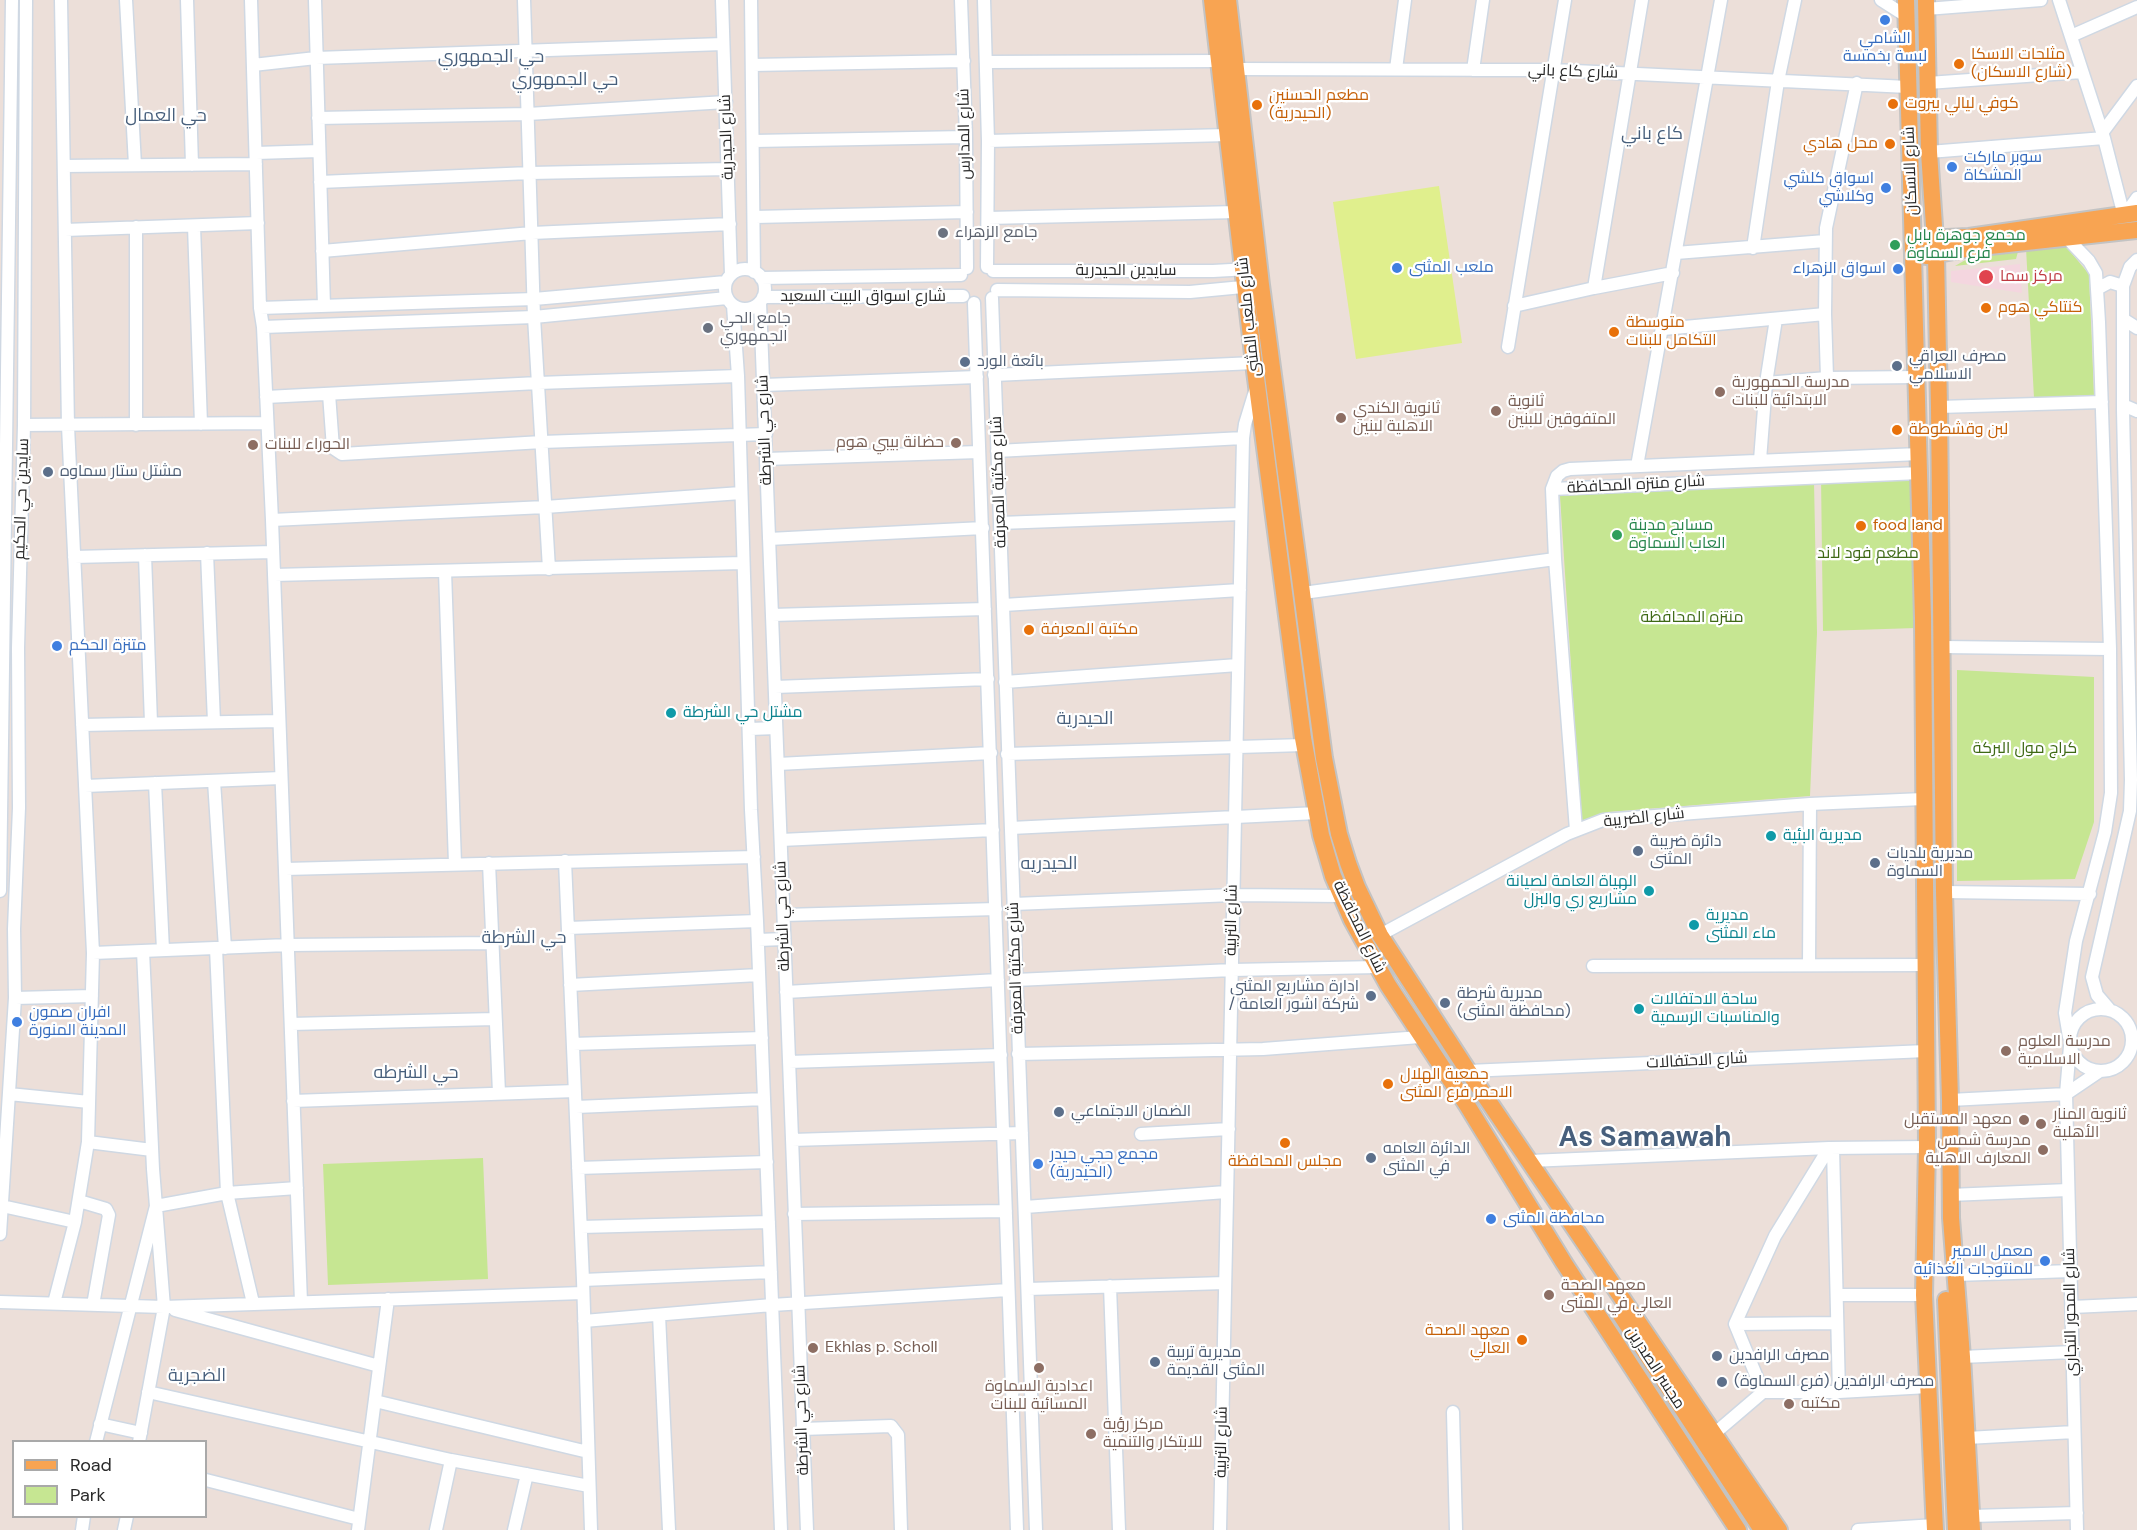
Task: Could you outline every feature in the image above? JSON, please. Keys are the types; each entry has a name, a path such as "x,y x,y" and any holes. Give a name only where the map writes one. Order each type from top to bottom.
{"main road":[{"name":"شارع ملعب المثنى","path":"1212,0 1238,212 1253,278 1303,594 1306,631"},
{"name":"شارع ملعب المثنى","path":"1228,0 1237,69 1253,278 1254,363 1289,634"},
{"name":"شارع الاسكان","path":"1926,5 1931,193 1916,377 1923,618 1927,1205 1934,1260 1935,1292"},
{"name":"شارع الاسكان","path":"1906,8 1912,239 1926,252"},
{"path":"1931,193 1939,217 1950,232 1970,242 2066,237 2137,230"},
{"path":"1971,1523 1950,1195 1937,319 1926,252 2130,214"},
{"path":"1937,319 1944,273 1948,263 1970,242"},
{"path":"1289,634 1306,631"},
{"name":"شارع المحافظة","path":"1306,631 1324,758 1339,834 1357,887 1380,935 1533,1167"},
{"name":"شارع المحافظة","path":"1289,634 1304,745 1317,813 1327,855 1341,896 1378,967 1420,1037 1517,1186"},
{"path":"1533,1167 1779,1530"},
{"name":"مجسر الصدرين","path":"1533,1167 1558,1228 1750,1530"},
{"path":"1517,1186 1563,1263 1738,1530"},
{"name":"مجسر الصدرين","path":"1517,1186 1558,1228 1761,1530"},
{"path":"1938,1528 1928,1387 1935,1292 1951,1218"},
{"path":"1935,1292 1938,1528"},
{"path":"1935,1292 1956,1530"}],"street":[{"name":"سايدين حي الحكيم","path":"0,891 5,140 11,95 6,58 12,0"},
{"name":"سايدين حي الحكيم","path":"0,1234 15,998 14,929 20,808 18,648 24,425 26,0"},
{"path":"54,1304 75,1222 88,1142 93,953 68,426 61,0"},
{"path":"126,0 135,165"},
{"path":"187,0 192,165"},
{"path":"251,0 260,308 263,327 272,520 301,1302"},
{"path":"315,0 324,306"},
{"path":"524,0 534,317 549,569"},
{"name":"شارع الحيدرية","path":"722,0 730,224 728,279"},
{"name":"شارع الحيدرية","path":"751,0 754,217 758,275"},
{"name":"شارع المدارس","path":"961,0 967,212 964,272"},
{"name":"شارع المدارس","path":"984,0 990,269"},
{"path":"1396,69 1405,0"},
{"path":"1473,70 1483,0"},
{"path":"1508,347 1565,0"},
{"path":"1594,288 1642,0"},
{"path":"1638,466 1721,0"},
{"path":"1753,248 1778,81 1795,0"},
{"path":"1881,0 1906,8"},
{"path":"1926,5 2041,0"},
{"path":"2059,0 2130,214"},
{"path":"2071,36 2137,7"},
{"path":"253,64 316,58 723,44"},
{"path":"752,65 964,61"},
{"path":"986,62 1220,61"},
{"name":"شارع كاع باني","path":"1237,69 1554,70 1908,87"},
{"path":"1928,82 2082,72"},
{"path":"1827,378 1825,241 1857,83"},
{"path":"1929,152 2103,135 2137,86"},
{"path":"11,95 26,95"},
{"path":"318,118 528,114 726,102"},
{"path":"988,141 1228,135"},
{"path":"754,141 966,137"},
{"path":"64,166 192,165 319,151"},
{"path":"320,182 530,172 728,169"},
{"path":"2130,214 2137,198"},
{"path":"754,217 967,212"},
{"path":"988,218 1238,212"},
{"path":"65,230 258,224"},
{"path":"322,251 532,233 730,224"},
{"path":"194,226 201,424"},
{"path":"136,227 136,425"},
{"name":"شارع المحور التجاري","path":"2066,237 2089,261 2096,273 2110,649 2110,793 2105,832 2076,941 2065,1013 2070,1042 2066,1094 2077,1530"},
{"path":"1676,253 1825,241"},
{"path":"2109,1009 2097,995 2092,977 2130,811 2134,764 2132,557 2124,476 2123,286 2130,267 2137,260"},
{"path":"977,264 990,269 997,280 994,294 986,302 968,300 959,286 964,272 977,264"},
{"path":"260,308 534,299 728,279 742,269 758,275 765,287 761,300 750,309 738,308 730,302 534,317 263,327"},
{"name":"سايدين الحيدرية","path":"990,269 1253,278"},
{"name":"شارع اسواق البيت السعيد","path":"758,275 964,272"},
{"path":"1515,306 1673,273"},
{"name":"سايدين الحيدرية","path":"994,294 1190,292 1253,278"},
{"path":"728,279 730,302"},
{"path":"2097,289 2110,282 2123,286"},
{"name":"شارع مكتبة المعرفة","path":"994,294 994,375 1036,1530"},
{"name":"شارع اسواق البيت السعيد","path":"761,300 968,300"},
{"name":"شارع حي الشرطة","path":"761,300 807,1530"},
{"name":"شارع مكتبة المعرفة","path":"968,300 977,377 1017,1530"},
{"name":"شارع حي الشرطة","path":"730,302 738,376 751,810 781,1530"},
{"path":"1663,329 1825,314"},
{"path":"1761,460 1766,383 1776,319"},
{"path":"2123,319 2137,328"},
{"path":"994,375 1254,363"},
{"path":"266,397 538,383 738,376"},
{"path":"764,385 977,377"},
{"path":"1766,383 1827,378 1916,377"},
{"name":"شارع التربية","path":"1220,1530 1243,438 1257,384"},
{"path":"329,394 333,448 342,453 542,442 766,434"},
{"path":"1939,407 2102,402"},
{"path":"2123,405 2137,411"},
{"path":"24,425 267,423"},
{"path":"997,452 1243,438"},
{"path":"766,459 979,452"},
{"name":"شارع منتزه المحافظة","path":"1919,454 1570,468 1557,476 1552,489 1920,473"},
{"path":"2124,476 2137,483"},
{"path":"1552,489 1555,559 1576,830"},
{"path":"272,520 546,507 741,493"},
{"path":"1000,523 1241,514"},
{"path":"769,539 983,528"},
{"path":"74,557 273,552"},
{"path":"207,553 214,722"},
{"path":"145,555 151,723"},
{"path":"1303,594 1555,559"},
{"path":"274,575 743,563"},
{"path":"446,571 455,864"},
{"path":"1004,605 1239,590"},
{"path":"772,615 985,609"},
{"path":"1943,647 2110,649"},
{"path":"1005,682 1238,665"},
{"path":"775,687 988,680"},
{"path":"82,725 279,721"},
{"path":"750,729 776,728"},
{"path":"1007,754 1304,745"},
{"path":"778,764 991,753"},
{"path":"85,786 281,778"},
{"path":"214,781 227,1193 253,1303"},
{"path":"155,783 163,950"},
{"name":"شارع الضريبة","path":"1380,935 1576,830 1604,820 1810,804 1923,799"},
{"path":"1809,965 1810,804"},
{"path":"1011,828 1317,813"},
{"path":"781,840 993,830"},
{"path":"285,869 754,857"},
{"path":"565,861 591,1530"},
{"path":"489,863 499,1093"},
{"path":"1944,892 2090,894"},
{"path":"1014,904 1233,895 1341,896"},
{"path":"784,915 996,909"},
{"path":"568,928 757,921"},
{"path":"758,940 784,939"},
{"path":"93,953 288,945 492,943"},
{"path":"100,1424 140,1437 164,1307 152,1150 143,951"},
{"path":"1593,966 1926,965"},
{"path":"1016,980 1232,970 1378,967"},
{"path":"570,985 759,975"},
{"path":"786,992 998,980"},
{"path":"15,998 92,996"},
{"path":"2098,1008 2109,1009 2132,1023 2133,1053 2122,1064 2112,1070 2100,1071 2082,1065 2075,1058 2070,1042 2073,1025 2088,1011 2098,1008"},
{"path":"291,1024 495,1019"},
{"path":"1018,1054 1263,1049 1420,1037"},
{"path":"573,1044 762,1038"},
{"name":"شارع الاحتفالات","path":"1468,1071 1926,1050"},
{"path":"789,1062 1000,1055"},
{"path":"1950,1100 2066,1094 2100,1071"},
{"path":"294,1101 575,1091"},
{"path":"9,1094 89,1102"},
{"path":"576,1107 764,1099"},
{"path":"1141,1134 1229,1129"},
{"path":"792,1140 1022,1133"},
{"path":"88,1142 152,1150"},
{"path":"1533,1167 1831,1148 1927,1147"},
{"path":"1831,1148 1839,1392"},
{"path":"1763,1392 1735,1324 1775,1236 1831,1148"},
{"path":"578,1168 766,1162"},
{"path":"156,1206 227,1193 297,1188"},
{"path":"1950,1195 2068,1190"},
{"path":"1025,1207 1226,1192"},
{"path":"79,1201 106,1209 109,1215 93,1305"},
{"path":"2,1206 75,1222"},
{"path":"96,1440 156,1206"},
{"path":"794,1214 1006,1211"},
{"path":"581,1227 769,1222"},
{"path":"1956,1275 2071,1271"},
{"path":"0,1302 164,1307 388,1299 771,1272"},
{"path":"1028,1288 1225,1283"},
{"path":"1110,1286 1119,1530"},
{"path":"584,1321 772,1305 1008,1290"},
{"path":"1837,1295 1935,1292"},
{"path":"207,1479 359,1525 388,1299"},
{"path":"2072,1307 2137,1304"},
{"path":"164,1307 379,1366"},
{"path":"659,1315 669,1530"},
{"path":"1735,1324 1837,1323"},
{"path":"1962,1357 2072,1352"},
{"path":"1715,1433 1763,1392 1839,1392 1928,1387"},
{"path":"148,1392 451,1460 589,1486"},
{"path":"375,1401 588,1452"},
{"path":"1454,1412 1456,1530"},
{"path":"802,1429 891,1426 898,1435 901,1530"},
{"path":"1967,1438 2074,1432"},
{"path":"436,1530 451,1460"},
{"path":"514,1530 527,1474"},
{"path":"1971,1523 2077,1513"},
{"path":"1858,1530 1938,1528"}],"shaded area":[{"name":"مركز سما","path":"2020,264 2022,293 1951,282 1951,271"}],"green space":[{"path":"1439,186 1462,343 1356,359 1333,202"},
{"path":"2063,243 2089,274 2094,395 2034,398 2026,248"},
{"path":"2019,248 2016,259 1955,266 1974,255"},
{"name":"مطعم فود لاند","path":"1821,477 1911,480 1916,628 1823,631"},
{"name":"منتزه المحافظة","path":"1814,482 1817,633 1810,796 1608,812 1581,821 1560,496"},
{"name":"كراج مول البركة","path":"1957,670 2094,677 2094,822 2075,879 1957,881"},
{"path":"483,1158 488,1279 328,1285 323,1164"}],"place":[{"name":"الشامي لبسة بخمسة","path":"1885,20"},
{"name":"مثلجات الاسكا (شارع الاسكان)","path":"1959,64"},
{"name":"كوفي ليالي بيروت","path":"1893,104"},
{"name":"مطعم الحسنين (الحيدرية)","path":"1257,105"},
{"name":"محل هادي","path":"1890,144"},
{"name":"سوبر ماركت المشكاة","path":"1952,167"},
{"name":"اسواق كلشي وكلاشي","path":"1886,188"},
{"name":"جامع الزهراء","path":"943,233"},
{"name":"مجمع جوهرة بابل فرع السماوة","path":"1895,245"},
{"name":"ملعب المثنى","path":"1397,268"},
{"name":"اسواق الزهراء","path":"1898,269"},
{"name":"مركز سما","path":"1986,277"},
{"name":"كنتاكي هوم","path":"1986,308"},
{"name":"جامع الحي الجمهوري","path":"708,328"},
{"name":"متوسطة التكامل للبنات","path":"1614,332"},
{"name":"بائعة الورد","path":"965,362"},
{"name":"مصرف العراقي الاسلامي","path":"1897,366"},
{"name":"مدرسة الحمهورية الابتدائية للبنات","path":"1720,392"},
{"name":"ثانوية المتفوقين للبنين","path":"1496,411"},
{"name":"ثانوية الكندي الاهلية لبنين","path":"1341,418"},
{"name":"لبن وقشطوطة","path":"1897,430"},
{"name":"حضانة بيبي هوم","path":"956,443"},
{"name":"الحوراء للبنات","path":"253,445"},
{"name":"مشتل ستار سماوه","path":"48,472"},
{"name":"food land","path":"1861,526"},
{"name":"مسابح مدينة العاب السماوة","path":"1617,535"},
{"name":"مكتبة المعرفة","path":"1029,630"},
{"name":"متنزة الحكم","path":"57,646"},
{"name":"مشتل حي الشرطة","path":"671,713"},
{"name":"مديرية البئية","path":"1771,836"},
{"name":"دائرة ضريبة المثنى","path":"1638,851"},
{"name":"مديرية بلديات السماوة","path":"1875,863"},
{"name":"الهياة العامة لصيانة مشاريع ري والبزل","path":"1649,891"},
{"name":"مديرية ماء المثنى","path":"1694,925"},
{"name":"ادارة مشاريع المثنى / شركة اشور العامة","path":"1371,996"},
{"name":"مديرية شرطة (محافظة المثنى)","path":"1445,1003"},
{"name":"ساحة الاحتفالات والمناسبات الرسمية","path":"1639,1009"},
{"name":"افران صمون المدينة المنورة","path":"17,1022"},
{"name":"مدرسة العلوم الاسلامية","path":"2006,1051"},
{"name":"جمعية الهلال الاحمر فرع المثنى","path":"1388,1084"},
{"name":"الضمان الاجتماعي","path":"1059,1112"},
{"name":"معهد المستقبل","path":"2024,1120"},
{"name":"ثانوية المنار الأهلية","path":"2041,1124"},
{"name":"مجلس المحافظة","path":"1285,1143"},
{"name":"مدرسة شمس المعارف الاهلية","path":"2043,1150"},
{"name":"الدائرة العامه في المثنى","path":"1371,1158"},
{"name":"مجمع حجي حيدر (الحيدرية)","path":"1038,1164"},
{"name":"محافظة المثنى","path":"1491,1219"},
{"name":"معمل الامير للمنتوجات الغذائية","path":"2045,1261"},
{"name":"معهد الصحة العالي في المثنى","path":"1549,1295"},
{"name":"معهد الصحة العالي","path":"1522,1340"},
{"name":"Ekhlas p. Scholl","path":"813,1348"},
{"name":"مصرف الرافدين","path":"1717,1356"},
{"name":"مديرية تربية المثنى القديمة","path":"1155,1362"},
{"name":"اعدادية السماوة المسائية للبنات","path":"1039,1368"},
{"name":"مصرف الرافدين (فرع السماوة)","path":"1722,1382"},
{"name":"مكتبه","path":"1789,1404"},
{"name":"مركز رؤية للابتكار والتنمية","path":"1091,1434"}],"district":[{"name":"حي الجمهوري","path":"491,57"},
{"name":"حي الجمهوري","path":"565,80"},
{"name":"حي العمال","path":"166,116"},
{"name":"كاع باني","path":"1652,134"},
{"name":"الحيدرية","path":"1085,719"},
{"name":"الحيدريه","path":"1049,864"},
{"name":"حي الشرطة","path":"524,938"},
{"name":"حي الشرطه","path":"416,1073"},
{"name":"As Samawah","path":"1645,1139"},
{"name":"الضجرية","path":"197,1376"}]}
